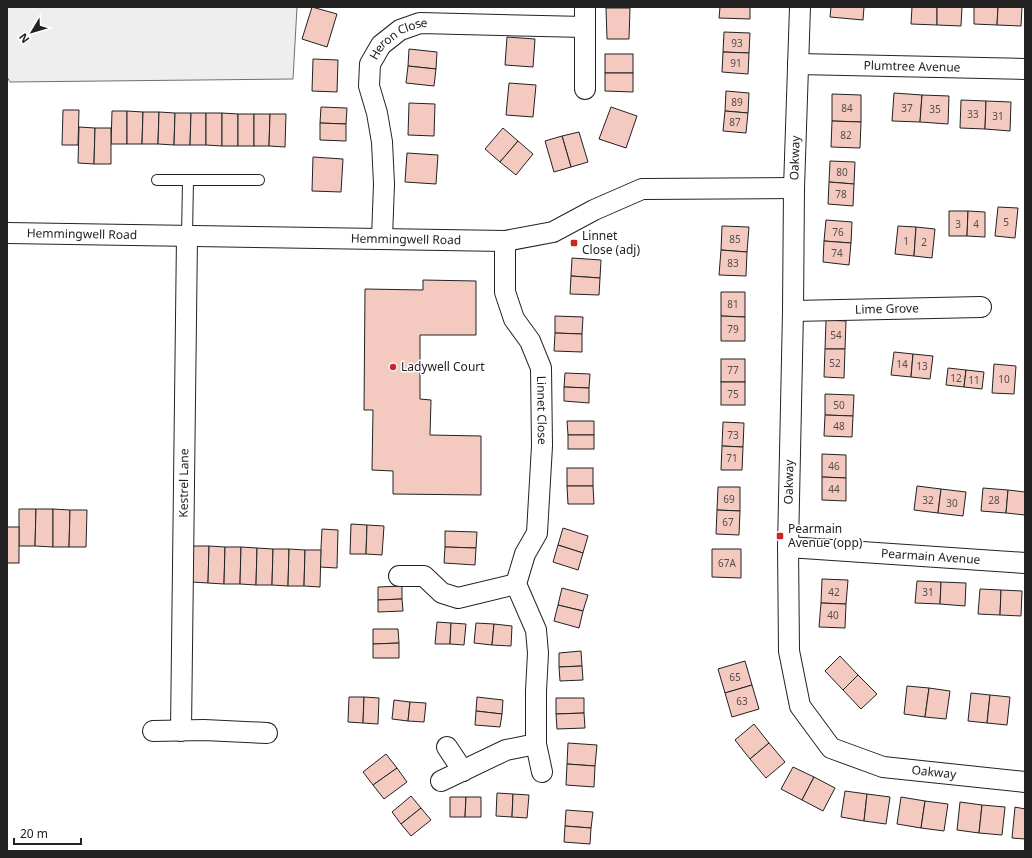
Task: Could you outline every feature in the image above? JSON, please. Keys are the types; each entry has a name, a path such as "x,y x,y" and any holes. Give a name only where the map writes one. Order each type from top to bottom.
{"street":[{"path":"585,7 585,90"},
{"name":"Oakway","path":"800,7 794,188 788,547 789,651 800,706 831,748 883,767 1025,782"},
{"name":"Heron Close","path":"382,238 384,184 382,142 377,113 368,86 370,64 381,45 400,30 420,23 585,28"},
{"name":"Plumtree Avenue","path":"798,64 1025,70"},
{"name":"Hemmingwell Road","path":"7,233 505,241 553,232 594,210 642,189 794,188"},
{"name":"Kestrel Lane","path":"181,731 187,236"},
{"name":"Linnet Close","path":"505,241 505,292 514,319 530,341 541,368 542,446 537,533 525,554 516,584"},
{"name":"Lime Grove","path":"793,311 981,307"},
{"name":"Pearmain Avenue","path":"788,547 1025,563"},
{"path":"399,576 424,576 442,593 458,598 516,584 536,630 538,653 536,744 542,772"},
{"path":"152,731 204,730 267,733"},
{"path":"441,781 506,750 536,744"},
{"path":"447,747 463,771"}],"lane":[{"path":"157,180 259,180"},
{"path":"187,236 188,180"}],"shaded area":[{"path":"7,7 297,7 293,79 10,82 7,77"}],"building":[{"path":"312,7 337,14 327,47 302,39"},
{"path":"720,7 750,7 750,19 719,18"},
{"path":"831,7 864,7 863,20 830,17"},
{"path":"912,7 937,7 937,25 911,24"},
{"path":"937,7 962,7 961,26 937,25"},
{"path":"974,7 998,7 997,25 974,24"},
{"path":"998,7 1022,7 1021,26 997,25"},
{"path":"606,8 630,8 629,39 607,39"},
{"path":"724,32 750,33 749,53 723,52"},
{"path":"507,37 535,39 533,67 505,65"},
{"path":"409,49 437,52 436,69 408,66"},
{"path":"723,52 749,53 748,74 722,72"},
{"path":"605,54 633,54 633,73 605,73"},
{"path":"313,59 338,60 337,92 312,91"},
{"path":"408,66 436,69 434,86 406,83"},
{"path":"605,73 633,73 633,92 605,91"},
{"path":"509,83 536,85 533,117 506,115"},
{"path":"726,91 749,93 748,113 725,111"},
{"path":"894,93 922,95 920,122 892,121"},
{"path":"832,94 861,95 861,122 832,121"},
{"path":"922,95 949,96 948,124 920,122"},
{"path":"961,100 986,101 985,129 960,128"},
{"path":"986,101 1011,102 1010,131 985,129"},
{"path":"409,103 435,104 434,136 408,135"},
{"path":"321,107 347,108 346,124 320,123"},
{"path":"611,107 637,116 626,148 599,139"},
{"path":"63,110 79,110 78,145 62,145"},
{"path":"112,111 127,111 127,144 111,144"},
{"path":"127,111 143,112 142,144 127,144"},
{"path":"725,111 748,113 746,133 723,131"},
{"path":"143,112 159,112 158,144 142,144"},
{"path":"159,112 175,113 174,145 158,144"},
{"path":"175,113 191,113 190,145 174,145"},
{"path":"191,113 206,113 206,145 190,145"},
{"path":"206,113 222,113 222,146 206,145"},
{"path":"222,113 238,114 238,146 222,146"},
{"path":"238,114 254,114 254,146 238,146"},
{"path":"254,114 270,114 269,146 254,146"},
{"path":"270,114 286,114 285,147 269,146"},
{"path":"832,121 861,122 860,148 831,147"},
{"path":"320,123 346,124 346,141 320,140"},
{"path":"79,127 95,128 94,164 78,163"},
{"path":"95,128 111,128 111,164 94,164"},
{"path":"503,128 518,141 500,162 485,149"},
{"path":"579,132 588,162 571,167 562,136"},
{"path":"562,136 571,167 554,172 545,141"},
{"path":"518,141 533,154 516,175 500,162"},
{"path":"407,153 438,155 436,184 405,182"},
{"path":"313,157 343,159 341,192 312,191"},
{"path":"830,161 855,162 854,184 829,182"},
{"path":"829,182 854,184 853,206 828,204"},
{"path":"998,207 1018,208 1015,238 995,236"},
{"path":"949,211 968,211 967,236 949,236"},
{"path":"968,211 985,212 985,237 967,236"},
{"path":"826,220 852,222 851,243 824,241"},
{"path":"722,226 749,227 747,252 721,250"},
{"path":"898,226 916,227 914,256 895,254"},
{"path":"916,227 935,229 932,258 914,256"},
{"path":"824,241 851,243 849,265 823,262"},
{"path":"721,250 747,252 746,276 719,275"},
{"path":"572,258 601,260 600,278 571,276"},
{"path":"571,276 600,278 599,295 570,294"},
{"name":"Ladywell Court","path":"423,280 476,281 476,335 420,335 420,399 431,400 430,435 481,436 481,495 393,494 393,471 372,470 373,410 364,410 365,289 423,290"},
{"path":"721,292 745,292 745,317 721,316"},
{"path":"555,316 583,317 582,334 555,333"},
{"path":"721,316 745,317 745,341 721,341"},
{"path":"826,320 846,321 845,349 825,349"},
{"path":"555,333 582,334 582,352 554,351"},
{"path":"825,349 845,349 844,378 824,377"},
{"path":"894,352 913,354 911,377 891,375"},
{"path":"913,354 933,356 930,379 911,377"},
{"path":"721,359 745,359 745,382 721,382"},
{"path":"994,364 1016,366 1014,394 992,393"},
{"path":"948,368 966,370 964,387 946,385"},
{"path":"966,370 984,372 982,389 964,387"},
{"path":"565,373 590,374 589,388 564,387"},
{"path":"721,382 745,382 745,405 721,405"},
{"path":"564,387 589,388 589,403 564,401"},
{"path":"825,394 854,395 853,416 825,415"},
{"path":"825,415 853,416 852,437 824,436"},
{"path":"567,421 594,421 594,435 568,435"},
{"path":"723,422 744,423 743,447 722,446"},
{"path":"568,435 594,435 594,449 568,449"},
{"path":"722,446 743,447 742,470 721,470"},
{"path":"822,454 846,455 846,478 822,477"},
{"path":"567,468 593,468 593,486 567,486"},
{"path":"822,477 846,478 846,501 822,500"},
{"path":"567,486 593,486 594,504 568,504"},
{"path":"917,486 941,489 938,513 914,510"},
{"path":"718,487 740,487 740,511 717,510"},
{"path":"983,488 1008,490 1006,513 981,511"},
{"path":"941,489 966,492 963,516 938,513"},
{"path":"1008,490 1025,492 1025,515 1006,513"},
{"path":"19,509 36,509 35,546 19,546"},
{"path":"36,509 53,509 53,547 35,546"},
{"path":"53,509 70,510 69,547 53,547"},
{"path":"70,510 87,510 86,547 69,547"},
{"path":"717,510 740,511 739,535 716,534"},
{"path":"351,524 367,525 366,554 350,554"},
{"path":"367,525 384,526 382,555 366,554"},
{"path":"7,527 19,527 19,563 7,563"},
{"path":"563,528 588,536 583,553 558,545"},
{"path":"322,529 338,530 337,568 320,567"},
{"path":"445,531 477,532 476,548 445,547"},
{"path":"558,545 583,553 578,570 553,562"},
{"path":"193,546 209,546 208,583 192,582"},
{"path":"209,546 225,547 224,584 208,583"},
{"path":"225,547 241,547 240,584 224,584"},
{"path":"241,547 257,548 256,585 240,584"},
{"path":"445,547 476,548 475,565 444,563"},
{"path":"257,548 273,549 272,585 256,585"},
{"path":"273,549 289,549 288,586 272,585"},
{"path":"289,549 305,550 304,586 288,586"},
{"path":"712,549 741,549 741,578 712,577"},
{"path":"305,550 321,550 320,587 304,586"},
{"path":"822,579 848,580 846,604 821,603"},
{"path":"917,581 941,582 940,604 915,603"},
{"path":"941,582 966,583 965,606 940,604"},
{"path":"402,586 402,599 378,600 378,587"},
{"path":"562,588 588,595 583,611 558,605"},
{"path":"980,589 1001,590 1000,615 978,614"},
{"path":"1001,590 1022,591 1021,616 1000,615"},
{"path":"402,599 403,611 378,612 378,600"},
{"path":"821,603 846,604 845,628 819,627"},
{"path":"558,605 583,611 579,628 554,621"},
{"path":"437,622 451,623 450,644 435,644"},
{"path":"451,623 466,624 464,645 450,644"},
{"path":"476,623 494,624 492,645 474,643"},
{"path":"494,624 512,626 511,646 492,645"},
{"path":"373,629 398,629 399,643 373,644"},
{"path":"399,643 399,658 373,658 373,644"},
{"path":"581,651 582,666 559,667 559,653"},
{"path":"840,656 858,675 843,690 825,671"},
{"path":"745,661 752,685 725,693 718,669"},
{"path":"582,666 583,680 560,681 559,667"},
{"path":"858,675 877,694 861,709 843,690"},
{"path":"752,685 759,709 732,717 725,693"},
{"path":"907,686 929,688 925,717 904,714"},
{"path":"929,688 950,691 946,719 925,717"},
{"path":"971,693 990,695 987,723 968,721"},
{"path":"990,695 1010,697 1007,725 987,723"},
{"path":"349,697 364,697 363,723 348,722"},
{"path":"364,697 379,698 378,724 363,723"},
{"path":"477,697 503,700 502,714 476,711"},
{"path":"556,698 584,698 584,713 556,714"},
{"path":"394,700 410,702 408,721 392,719"},
{"path":"410,702 426,703 424,722 408,721"},
{"path":"476,711 502,714 500,727 475,725"},
{"path":"584,713 585,728 557,729 556,714"},
{"path":"754,724 769,743 750,759 735,740"},
{"path":"568,743 597,745 595,766 567,764"},
{"path":"769,743 785,762 766,778 750,759"},
{"path":"386,754 397,768 373,785 363,772"},
{"path":"567,764 595,766 594,787 566,785"},
{"path":"793,767 814,777 802,800 781,789"},
{"path":"397,768 407,782 384,799 373,785"},
{"path":"814,777 835,788 823,811 802,800"},
{"path":"845,791 867,794 864,821 841,817"},
{"path":"497,793 513,794 512,817 496,816"},
{"path":"513,794 529,795 527,818 512,817"},
{"path":"867,794 890,797 886,824 864,821"},
{"path":"411,796 421,808 401,824 392,812"},
{"path":"450,797 466,797 465,817 450,817"},
{"path":"466,797 481,797 481,817 465,817"},
{"path":"901,797 925,801 921,828 897,824"},
{"path":"925,801 948,804 944,831 921,828"},
{"path":"960,802 982,805 979,833 957,830"},
{"path":"982,805 1005,807 1002,835 979,833"},
{"path":"1015,807 1025,809 1025,839 1012,838"},
{"path":"421,808 431,820 411,836 401,824"},
{"path":"566,810 593,812 591,828 565,826"},
{"path":"565,826 591,828 590,844 564,842"}],"place":[{"name":"Linnet Close (adj)","path":"574,243"},
{"name":"Ladywell Court","path":"393,367"},
{"name":"Pearmain Avenue (opp)","path":"780,536"}]}
